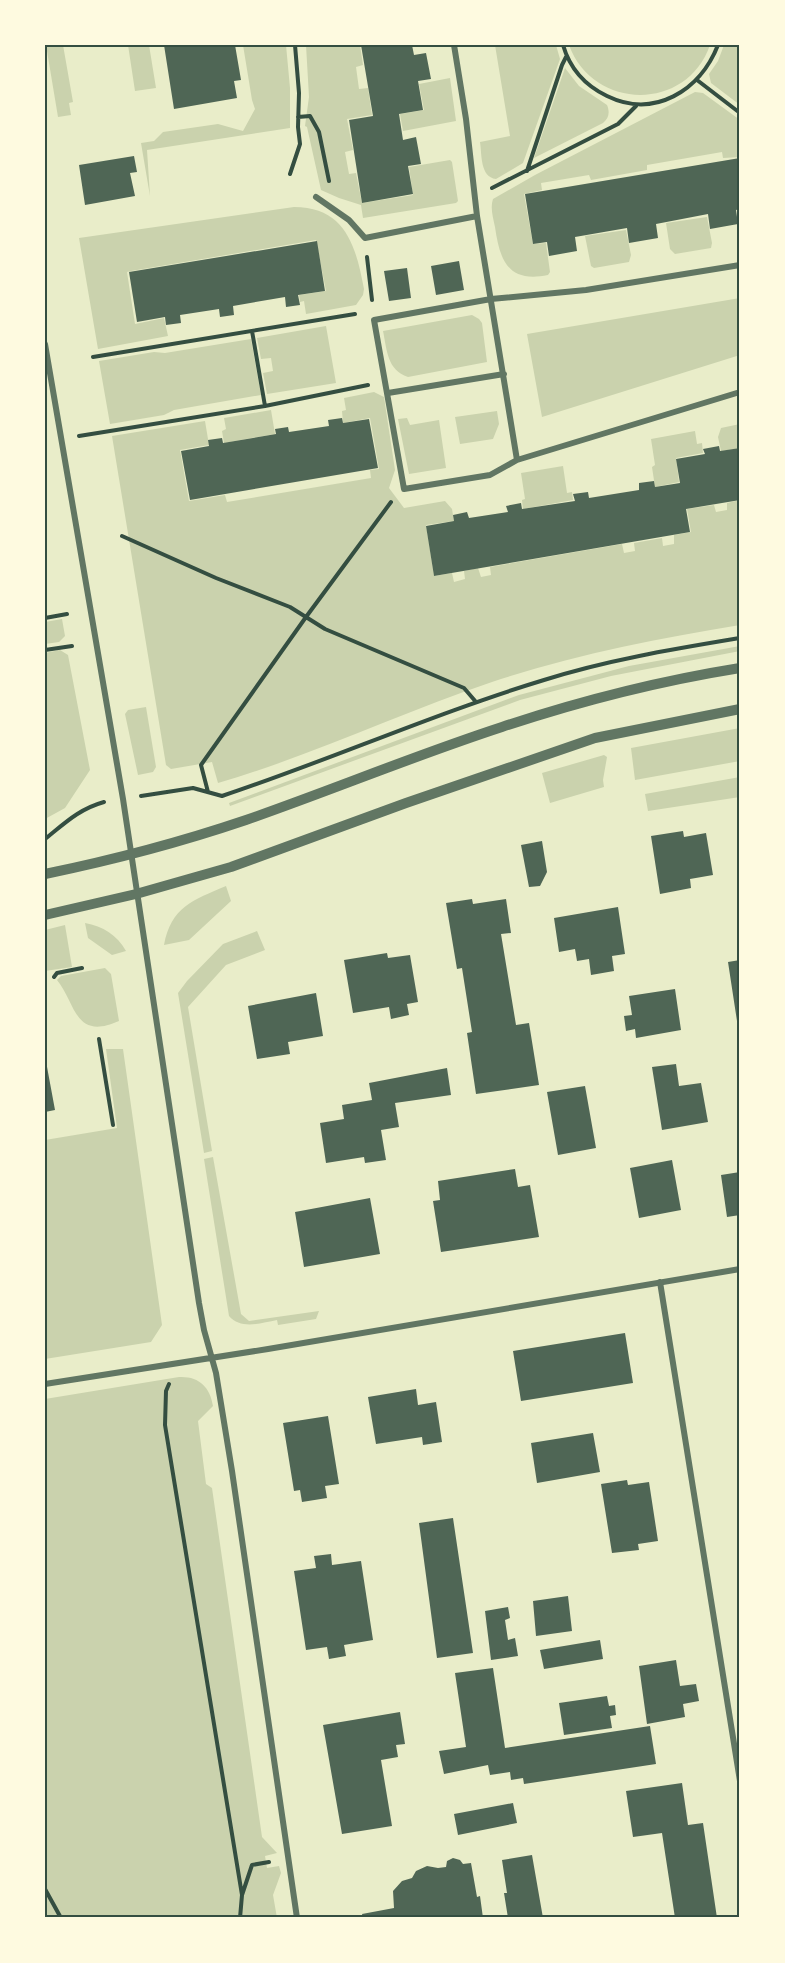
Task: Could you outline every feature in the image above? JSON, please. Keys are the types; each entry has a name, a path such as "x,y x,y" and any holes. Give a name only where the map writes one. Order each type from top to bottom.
{"street":[{"path":"454,45 466,119 477,216 517,460"},
{"path":"316,197 349,220 365,238 477,216"},
{"path":"740,265 586,290 491,299 374,320 404,489 490,475 517,460 740,392"},
{"path":"45,344 131,854 197,1291 212,1358 232,1471 297,1918"},
{"path":"388,393 504,374"},
{"path":"45,874 131,854 245,820 513,723 599,697 740,668"},
{"path":"45,915 136,894 231,867 417,799 595,738 740,709"},
{"path":"45,1384 740,1269"},
{"path":"660,1282 740,1781"}],"path":[{"path":"290,174 300,144 295,45"},
{"path":"563,45 572,68 591,87 622,103 637,106 656,103 687,88 707,69 718,45"},
{"path":"527,171 562,65 567,57"},
{"path":"697,80 740,113"},
{"path":"475,195 527,171 618,123 637,106"},
{"path":"298,117 310,116 319,132 334,208"},
{"path":"93,357 353,314 374,320 365,238"},
{"path":"252,331 265,406"},
{"path":"78,436 265,406 386,382"},
{"path":"208,792 201,765 306,617 395,497 404,489"},
{"path":"122,536 216,578 290,607 325,629 464,688 476,702"},
{"path":"45,618 67,614"},
{"path":"143,795 193,788 222,796 476,702 545,679 621,660 740,638"},
{"path":"45,650 72,646"},
{"path":"45,839 80,811 104,802"},
{"path":"54,977 57,973 82,968"},
{"path":"99,1039 113,1125"},
{"path":"169,1378 166,1391 165,1425 242,1895"},
{"path":"240,1918 242,1895 252,1865 288,1859"},
{"path":"45,1889 61,1918"}],"green space":[{"path":"46,45 63,45 73,102 69,103 71,115 58,117"},
{"path":"128,45 149,45 156,88 135,91"},
{"path":"243,45 286,45 290,88 290,128 147,150 150,196 141,143 154,141 163,132 218,124 243,131 255,109"},
{"path":"306,45 360,45 363,65 356,67 359,89 368,88 372,115 347,119 353,150 345,152 349,174 356,173 362,203 413,195 409,167 450,160 458,201 456,203 363,218 361,205 321,190 305,126 309,97"},
{"path":"495,45 556,45 560,59 523,163 496,179 484,170 480,142 510,136"},
{"path":"569,45 710,45 698,67 682,83 662,92 640,95 618,92 598,82 581,67"},
{"path":"724,45 740,45 740,105 711,83 709,74 718,61"},
{"path":"565,68 579,86 607,105 608,117 603,123 534,158"},
{"path":"450,78 456,121 403,131 400,114 424,110 419,84"},
{"path":"695,92 703,93 740,120 740,157 723,158 722,152 647,165 647,170 591,180 589,175 541,183 542,190 524,194 533,244 546,243 550,272 548,275 524,276 508,267 497,239 492,213 493,199"},
{"path":"294,207 312,209 326,214 346,232 357,258 364,289 356,305 306,314 304,301 300,302 299,295 326,291 316,240 131,271 127,272 135,324 164,318 168,336 98,349 79,238"},
{"path":"707,217 711,248 675,254 670,249 666,223"},
{"path":"626,230 631,255 629,262 594,268 591,266 585,236"},
{"path":"740,298 740,355 542,417 527,334"},
{"path":"472,315 482,323 487,362 408,377 396,370 389,359 383,331"},
{"path":"326,326 336,383 267,394 263,373 273,371 271,358 261,359 257,338"},
{"path":"251,339 261,395 110,424 99,361"},
{"path":"374,392 384,397 395,470 389,488 404,508 445,501 452,509 454,521 426,525 434,576 452,573 454,582 465,579 464,571 478,568 481,577 491,575 490,567 622,544 624,553 635,551 634,543 662,538 663,546 674,544 674,535 691,532 687,509 714,505 716,512 727,510 727,503 740,500 740,625 615,649 522,672 458,694 287,760 218,783 212,762 171,769 166,765 112,436 205,421 209,445 180,450 189,501 225,495 227,502 371,478 370,470 379,469 370,418 343,423 342,411 346,410 344,398"},
{"path":"271,410 275,434 224,443 222,431 226,429 224,418"},
{"path":"497,411 499,424 493,439 460,444 455,417"},
{"path":"407,418 410,425 439,420 446,468 409,474 398,419"},
{"path":"740,424 740,448 721,451 718,437 721,428"},
{"path":"695,431 697,444 702,443 703,453 676,458 679,482 655,487 652,467 655,465 651,439"},
{"path":"563,466 567,493 572,492 573,500 523,509 522,500 525,499 521,473"},
{"path":"62,619 65,636 59,642 45,644 45,622"},
{"path":"740,646 740,651 611,676 520,700 230,806 229,803 519,695 629,666"},
{"path":"60,650 68,655 90,770 65,808 45,819 45,653"},
{"path":"146,707 156,767 153,772 138,775 125,714 128,710"},
{"path":"740,728 740,761 635,780 631,748"},
{"path":"604,755 607,757 604,787 550,803 542,773"},
{"path":"740,777 740,797 648,811 645,794"},
{"path":"226,886 231,901 189,940 164,945 172,922 185,906"},
{"path":"85,923 109,932 126,951 112,955 88,938"},
{"path":"65,925 72,967 45,971 45,930"},
{"path":"257,931 265,950 226,965 188,1007 212,1151 204,1153 178,993 223,944"},
{"path":"105,968 111,974 119,1021 104,1026 93,1026 78,1017 57,980 61,976"},
{"path":"106,1049 123,1049 162,1325 151,1342 45,1359 45,1140 117,1128"},
{"path":"213,1157 241,1314 249,1321 319,1311 316,1319 278,1325 277,1320 245,1324 229,1316 204,1159"},
{"path":"179,1377 192,1378 202,1384 209,1393 213,1406 198,1421 206,1484 212,1488 262,1837 277,1853 265,1856 267,1868 279,1866 281,1873 273,1895 277,1918 45,1918 45,1399"}],"building":[{"path":"164,45 235,45 241,80 234,81 237,98 174,109"},
{"path":"361,45 412,45 414,55 426,53 431,79 418,81 423,110 399,114 403,140 416,137 421,164 408,166 413,194 362,203 349,120 373,116"},
{"path":"134,156 137,172 130,173 135,196 85,205 79,165"},
{"path":"740,158 740,209 736,210 738,224 710,229 708,214 656,224 658,238 629,243 627,228 575,237 577,251 549,256 547,242 533,244 525,194"},
{"path":"317,241 325,291 298,295 300,305 286,307 285,297 233,306 234,315 220,317 219,309 180,315 181,323 166,325 165,317 137,322 129,272"},
{"path":"459,261 464,290 436,295 431,266"},
{"path":"407,268 411,298 389,301 384,271"},
{"path":"342,418 343,423 369,419 378,468 190,500 181,451 209,446 208,440 222,438 223,443 276,434 275,429 288,427 289,432 329,426 328,420"},
{"path":"719,446 720,451 740,448 740,500 686,509 690,532 434,576 426,526 454,521 453,515 467,512 469,518 508,512 506,506 521,503 522,509 575,501 573,494 588,492 589,498 639,490 639,483 654,481 655,487 680,483 676,459 705,454 703,449"},
{"path":"683,831 684,837 706,833 713,875 690,879 691,888 660,894 651,836"},
{"path":"542,841 547,872 540,886 529,887 521,845"},
{"path":"472,899 473,904 506,899 511,933 501,934 516,1025 529,1023 539,1085 476,1094 467,1033 472,1032 462,968 457,969 446,903"},
{"path":"618,907 625,954 612,956 614,971 591,975 589,959 577,961 575,949 559,952 554,918"},
{"path":"387,953 388,958 410,955 418,1002 407,1004 409,1015 391,1019 389,1007 353,1013 344,960"},
{"path":"740,960 740,1021 737,1021 728,962"},
{"path":"675,989 681,1030 636,1038 635,1029 626,1031 624,1016 632,1015 629,996"},
{"path":"316,993 323,1036 288,1042 290,1054 257,1059 248,1006"},
{"path":"45,1056 55,1110 45,1112"},
{"path":"676,1064 679,1086 701,1083 708,1122 662,1130 652,1067"},
{"path":"447,1068 451,1095 395,1103 399,1127 381,1130 386,1160 365,1163 364,1157 326,1163 320,1123 344,1119 342,1105 372,1100 369,1083"},
{"path":"585,1086 596,1148 558,1155 547,1092"},
{"path":"672,1160 681,1210 639,1218 630,1168"},
{"path":"515,1169 518,1187 530,1185 539,1237 441,1252 433,1201 440,1200 438,1181"},
{"path":"740,1172 740,1215 727,1217 721,1175"},
{"path":"370,1198 380,1254 304,1267 295,1212"},
{"path":"625,1333 633,1383 521,1401 513,1351"},
{"path":"416,1389 418,1405 436,1402 442,1442 423,1445 422,1437 376,1444 368,1397"},
{"path":"328,1416 339,1484 325,1486 327,1498 302,1502 300,1490 294,1491 283,1423"},
{"path":"593,1433 600,1472 537,1483 531,1443"},
{"path":"627,1480 628,1485 649,1482 658,1541 638,1544 639,1550 612,1553 601,1484"},
{"path":"453,1518 473,1653 437,1658 419,1523"},
{"path":"331,1554 332,1565 361,1561 373,1640 344,1645 346,1656 329,1659 327,1647 306,1650 294,1571 316,1568 314,1556"},
{"path":"568,1596 572,1631 536,1636 533,1601"},
{"path":"508,1607 510,1618 505,1620 508,1640 515,1638 518,1656 491,1660 485,1611"},
{"path":"600,1640 603,1659 544,1669 540,1650"},
{"path":"676,1660 680,1686 696,1684 699,1701 683,1704 685,1717 647,1724 639,1666"},
{"path":"493,1668 505,1748 650,1726 656,1764 524,1784 523,1778 511,1780 510,1772 490,1775 488,1765 444,1774 439,1751 466,1747 455,1673"},
{"path":"607,1696 609,1706 615,1705 616,1715 610,1716 612,1728 564,1735 559,1703"},
{"path":"400,1712 405,1744 396,1745 398,1757 381,1760 392,1826 342,1834 323,1725"},
{"path":"682,1783 688,1825 703,1823 717,1918 675,1918 662,1833 633,1837 626,1791"},
{"path":"513,1803 517,1823 458,1835 454,1814"},
{"path":"532,1855 543,1918 508,1918 502,1860"},
{"path":"453,1858 460,1860 463,1864 471,1863 483,1918 363,1918 362,1914 394,1908 393,1891 402,1881 412,1878 416,1871 427,1866 446,1867 447,1861"}]}
